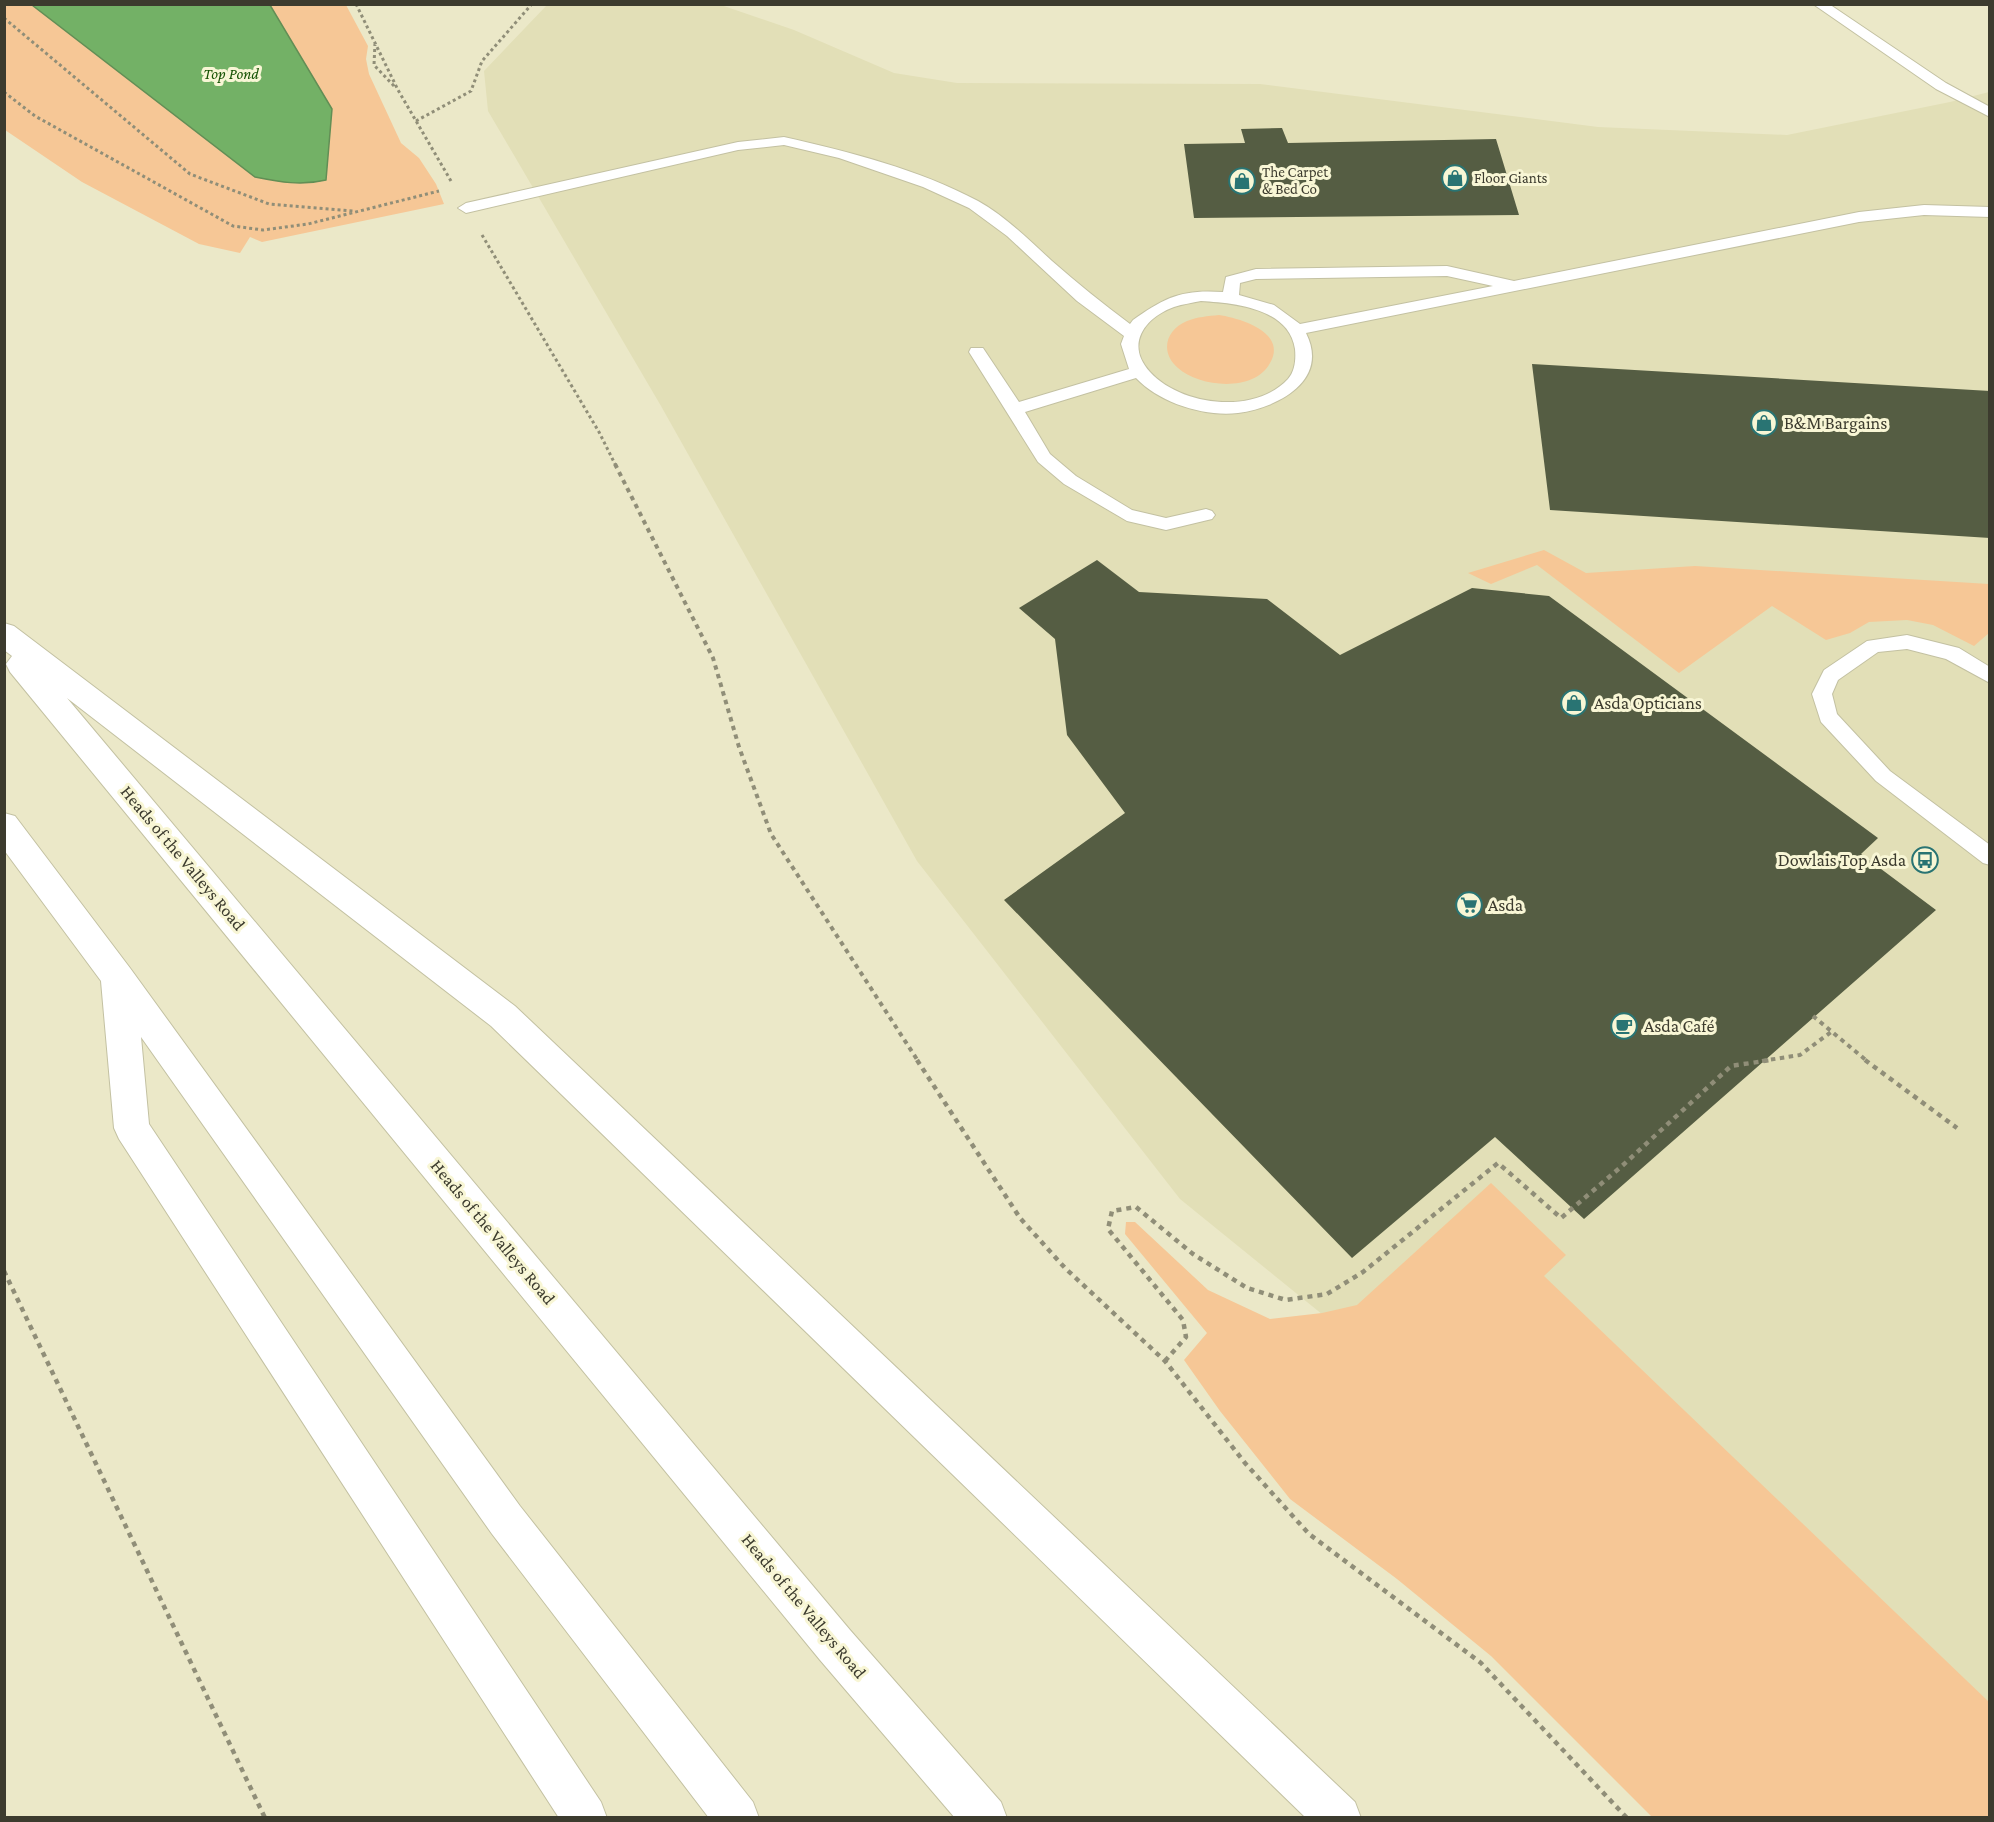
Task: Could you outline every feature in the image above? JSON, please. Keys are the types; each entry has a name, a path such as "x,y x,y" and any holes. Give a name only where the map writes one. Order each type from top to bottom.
{"highway":[{"path":"4,634 503,1016 1338,1818"},
{"name":"Heads of the Valleys Road","path":"4,644 835,1644 985,1818"},
{"path":"4,825 118,978 506,1520 737,1818"},
{"path":"118,978 132,1128 585,1818"}],"lane":[{"path":"1819,4 1941,86 1989,113"},
{"path":"466,208 738,146 784,141 844,155 928,184 974,205 1012,233 1083,297 1132,334"},
{"path":"1297,330 1859,217 1924,210 1989,212"},
{"path":"1231,298 1232,280 1256,274 1447,271 1518,285"},
{"path":"1201,296 1231,298 1264,307 1297,330 1305,352 1302,371 1289,388 1258,404 1228,408 1187,404 1160,392 1137,372 1129,353 1132,334 1146,315 1168,303 1201,296"},
{"path":"977,352 1044,458 1070,480 1126,515 1166,524 1206,515"},
{"path":"1015,409 1137,372"},
{"path":"1989,676 1952,653 1907,642 1874,646 1831,675 1822,694 1828,717 1883,776 1989,857"}],"path":[{"path":"356,4 398,90 599,432 713,658 739,747 771,834 1020,1218 1065,1268 1165,1361 1245,1463 1309,1534 1481,1663 1627,1818"},
{"path":"417,121 471,91 482,61 532,4"},
{"path":"4,18 190,174 269,204 358,211"},
{"path":"375,43 374,65 398,90"},
{"path":"4,92 35,116 233,226 263,230 308,224 455,187"},
{"path":"1813,1016 1869,1063 1957,1128"},
{"path":"1165,1361 1186,1337 1183,1320 1108,1229 1112,1211 1136,1207 1193,1254 1247,1288 1286,1300 1327,1294 1363,1272 1498,1163 1561,1218 1622,1166 1731,1066 1800,1055 1831,1032"},
{"path":"4,1271 265,1818"}],"shaded area":[{"path":"718,4 794,30 894,73 957,83 1260,84 1598,127 1787,135 1989,92 1989,1817 1942,1817 1180,1199 917,861 661,406 488,111 484,71 547,5"},
{"path":"4,5 32,5 255,177 297,52 270,5 346,5 368,46 366,59 369,74 401,143 419,158 436,184 444,204 262,242 250,237 240,253 199,244 82,182 5,130"},
{"path":"1219,315 1249,323 1267,335 1274,352 1270,363 1262,373 1239,383 1212,383 1187,374 1172,362 1167,349 1174,330 1191,320"},
{"path":"1544,550 1586,573 1695,566 1989,584 1989,633 1974,646 1933,625 1907,620 1869,622 1850,633 1826,640 1772,606 1679,673 1537,565 1491,584 1468,573"},
{"path":"1491,1183 1566,1255 1544,1276 1989,1702 1989,1817 1652,1817 1491,1656 1397,1579 1290,1499 1220,1411 1184,1360 1207,1333 1125,1234 1126,1222 1135,1222 1208,1290 1270,1319 1322,1313 1357,1305"}],"water":[{"name":"Top Pond","path":"32,5 270,5 332,109 326,180 299,183 255,177"}],"building":[{"path":"1282,128 1288,143 1496,139 1519,215 1194,218 1184,144 1245,143 1241,129"},
{"name":"B&M Bargains","path":"1532,364 1990,391 1990,538 1550,510"},
{"name":"Asda","path":"1097,560 1139,592 1267,599 1340,655 1472,588 1549,596 1878,838 1861,854 1936,910 1584,1219 1495,1137 1352,1258 1004,900 1125,813 1067,735 1055,639 1019,608"}],"place":[{"name":"Floor Giants","path":"1455,178"},
{"name":"The Carpet & Bed Co","path":"1242,181"},
{"name":"B&M Bargains","path":"1764,423"},
{"name":"Asda Opticians","path":"1574,703"},
{"name":"Dowlais Top Asda","path":"1925,860"},
{"name":"Asda","path":"1469,905"},
{"name":"Asda Café","path":"1624,1026"}]}
